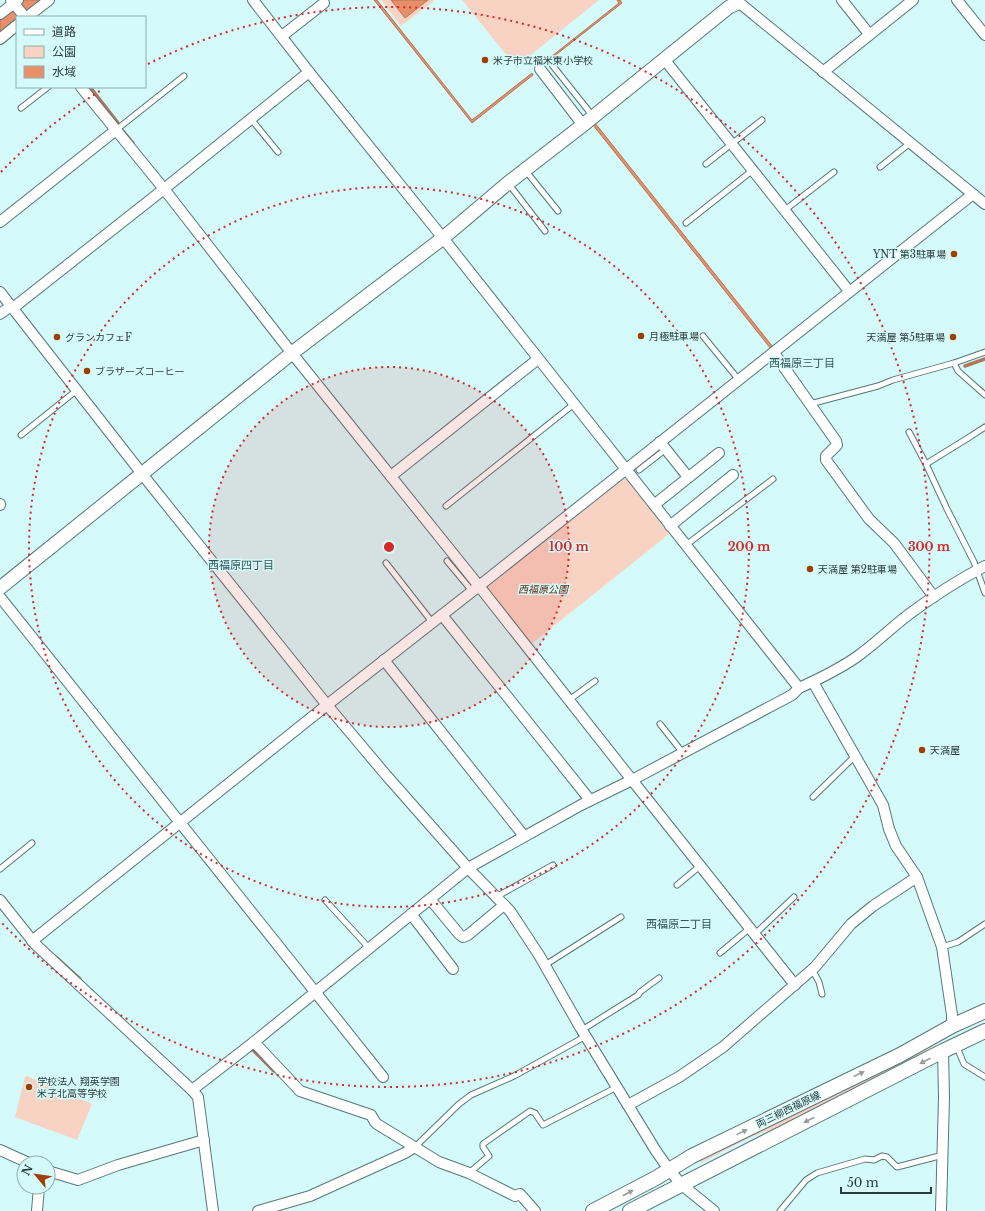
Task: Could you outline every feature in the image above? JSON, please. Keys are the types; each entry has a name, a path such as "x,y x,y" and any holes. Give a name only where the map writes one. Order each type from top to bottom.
{"main road":[{"name":"両三柳西福原線","path":"593,1211 670,1170 692,1156 985,1011"},
{"name":"両三柳西福原線","path":"630,1211 985,1031"}],"street":[{"path":"0,14 15,2 25,16 49,0"},
{"path":"253,0 799,688"},
{"path":"842,0 869,34"},
{"path":"823,72 913,0"},
{"path":"957,0 985,35"},
{"path":"0,588 292,353 443,238 508,183 588,121 729,7 739,1 823,72 985,204"},
{"path":"282,36 324,3"},
{"path":"0,39 16,26"},
{"path":"664,59 849,291"},
{"path":"540,69 588,121"},
{"path":"0,314 12,307 164,189 309,72"},
{"path":"82,88 164,189 292,353 391,476 476,589 569,700 795,985"},
{"path":"0,222 116,130"},
{"path":"32,941 327,704 476,589 625,469 663,445 739,380 849,291 973,194"},
{"path":"0,292 327,704 386,775 468,868 510,911 545,965 584,1033 656,1151 682,1184 714,1211"},
{"path":"774,353 836,441 837,445 826,456 826,460 869,519 894,543 934,597"},
{"path":"391,476 538,359"},
{"path":"663,445 688,477"},
{"path":"654,505 719,452"},
{"path":"670,526 733,475"},
{"path":"192,1090 254,1042 468,868 590,800 632,780 792,695 799,688 813,682 856,657 934,597 981,568"},
{"path":"0,597 314,992 383,1076"},
{"path":"442,615 590,800"},
{"path":"384,660 524,836"},
{"path":"813,682 884,805 889,829 896,846 917,877 942,948 952,1014 952,1026"},
{"path":"628,1105 678,1077 723,1047 812,969 851,924 873,906 917,877"},
{"path":"430,899 463,937 466,937 504,905"},
{"path":"0,900 32,941 198,1097 213,1211"},
{"path":"411,914 453,968"},
{"path":"254,1042 300,1091 371,1115 375,1122 439,1162 469,1173 515,1196 520,1194 535,1211"},
{"path":"940,1211 943,1155 943,1051"},
{"path":"56,1173 78,1180 118,1165 204,1140"},
{"path":"258,1211 310,1196 405,1153 415,1147"},
{"path":"0,1150 16,1157"},
{"path":"37,1211 38,1195"}],"lane":[{"path":"549,60 588,110 588,121"},
{"path":"116,130 184,76"},
{"path":"21,108 47,88"},
{"path":"251,119 278,152"},
{"path":"706,164 762,120"},
{"path":"880,167 910,142"},
{"path":"525,170 558,211"},
{"path":"686,223 753,170"},
{"path":"785,210 834,172"},
{"path":"508,183 545,231"},
{"path":"703,336 739,380"},
{"path":"810,404 878,386 985,352"},
{"path":"954,363 958,371 985,395"},
{"path":"21,435 77,390"},
{"path":"446,506 574,404"},
{"path":"926,464 985,427"},
{"path":"909,432 974,562 981,568 984,590"},
{"path":"639,470 663,445"},
{"path":"686,545 773,479"},
{"path":"448,561 476,589"},
{"path":"386,563 432,622"},
{"path":"569,700 595,681"},
{"path":"660,724 683,753"},
{"path":"813,797 855,756"},
{"path":"0,869 32,843"},
{"path":"496,897 553,865"},
{"path":"677,884 700,866"},
{"path":"720,953 752,931 794,897"},
{"path":"325,900 369,948"},
{"path":"545,965 621,917"},
{"path":"942,948 958,942 985,924"},
{"path":"812,969 819,982 822,994"},
{"path":"415,1147 459,1104 471,1095 514,1076 584,1033 638,995 659,978"},
{"path":"956,1045 964,1064 985,1077"},
{"path":"469,1173 489,1156 483,1147 483,1144 530,1111 535,1113 542,1125 617,1088"},
{"path":"780,1211 806,1180 817,1173 828,1169 865,1159 876,1160 882,1156 887,1157 897,1167 943,1155"}],"green space":[{"path":"381,0 433,0 434,1 401,26"},
{"path":"462,0 599,0 516,67"},
{"name":"西福原公園","path":"623,479 627,479 669,534 530,645 485,589"},
{"path":"936,1045 937,1047 818,1107 773,1129 751,1137 701,1163 700,1162 700,1161"},
{"path":"27,1076 92,1104 77,1140 15,1117 25,1077"}],"water":[{"path":"23,0 40,0 20,16 16,16 16,19 0,32 0,18"},
{"path":"374,0 377,0 472,120 532,73 533,75 472,123"},
{"path":"391,0 428,0 405,18"},
{"path":"617,0 620,0 622,3 553,57 552,56 619,3"},
{"path":"595,123 773,347 771,349 593,125"}],"waterway":[{"path":"91,88 118,123"},
{"path":"123,131 133,143"},
{"path":"965,366 985,359"},
{"path":"57,958 80,979"},
{"path":"249,1051 252,1049 274,1071"}],"place":[{"name":"米子市立福米東小学校","path":"485,60"},
{"name":"YNT 第3駐車場","path":"954,254"},
{"name":"月極駐車場","path":"641,336"},
{"name":"グランカフェF","path":"57,337"},
{"name":"天満屋 第5駐車場","path":"953,337"},
{"name":"ブラザーズコーヒー","path":"87,371"},
{"name":"天満屋 第2駐車場","path":"810,569"},
{"name":"天満屋","path":"922,750"},
{"name":"学校法人 翔英学園 米子北高等学校","path":"29,1087"}],"district":[{"name":"西福原三丁目","path":"802,363"},
{"name":"西福原四丁目","path":"241,565"},
{"name":"西福原二丁目","path":"679,924"}]}
